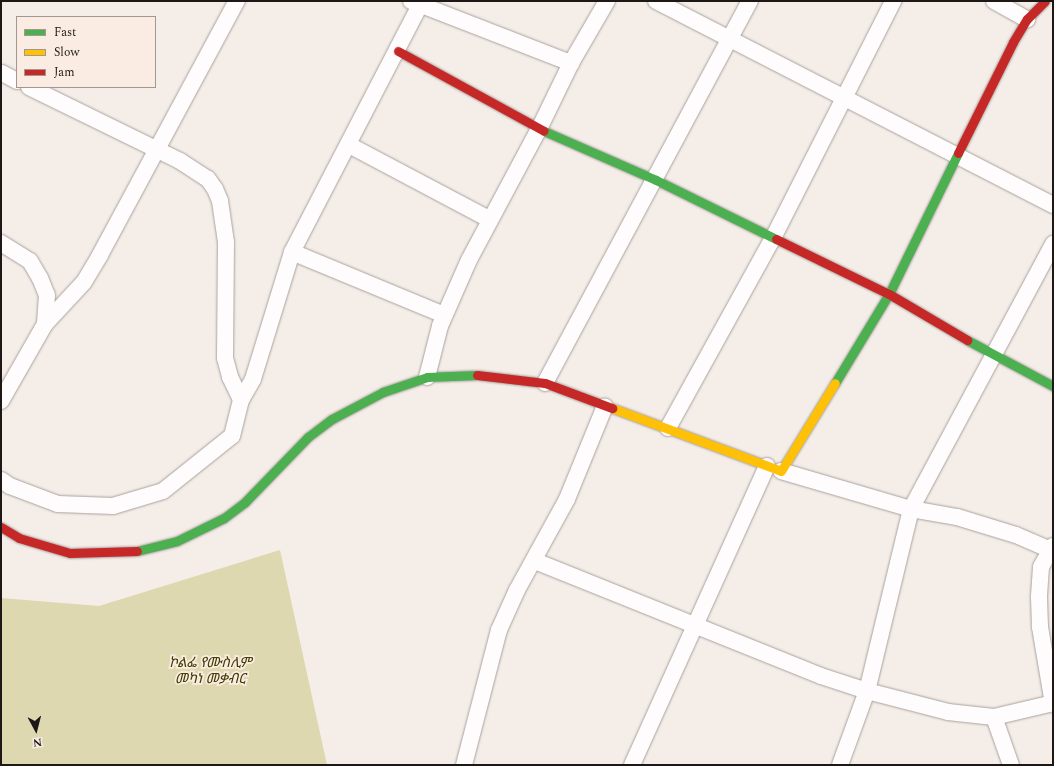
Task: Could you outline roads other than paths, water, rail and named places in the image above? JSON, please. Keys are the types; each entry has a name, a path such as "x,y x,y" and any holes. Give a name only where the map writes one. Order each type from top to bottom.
{"street":[{"path":"1,401 45,324 84,282 155,149 237,1"},
{"path":"427,376 434,344 444,315 489,219 539,129 571,63 607,1"},
{"path":"656,1 731,38 843,98 1053,205"},
{"path":"545,383 656,180 750,1"},
{"path":"668,428 773,238 892,1"},
{"path":"994,1 1027,19"},
{"path":"632,765 697,625 774,468 889,294 1012,42 1027,19 1045,1"},
{"path":"1,480 10,486 58,504 113,506 163,491 232,436 241,400 253,379 292,252 398,51 417,3 571,63"},
{"path":"398,51 539,129 656,180 889,294 993,354 1053,386"},
{"path":"2,73 16,80"},
{"path":"31,88 180,161 208,179 220,201 227,265 225,358 230,377 241,400"},
{"path":"349,145 489,219"},
{"path":"1,243 30,261 40,278 47,295 45,324"},
{"path":"840,765 867,691 911,509 1053,244"},
{"path":"292,252 444,315"},
{"path":"1,527 19,538 43,547 70,553 118,553 149,549 177,541 224,518 245,502 308,437 332,419 383,392 427,376 486,376 545,383 774,468 911,509 956,518 1008,532 1052,549 1041,567 1039,598 1040,627 1053,704 994,717 948,712 867,691 821,676 535,560"},
{"path":"464,765 499,630 517,590 535,560 567,499 605,406"},
{"path":"994,717 1011,765"}],"park label":[{"name":"ኮልፌ የሙስሊም መካነ መቃብር","path":"210,672"}]}
